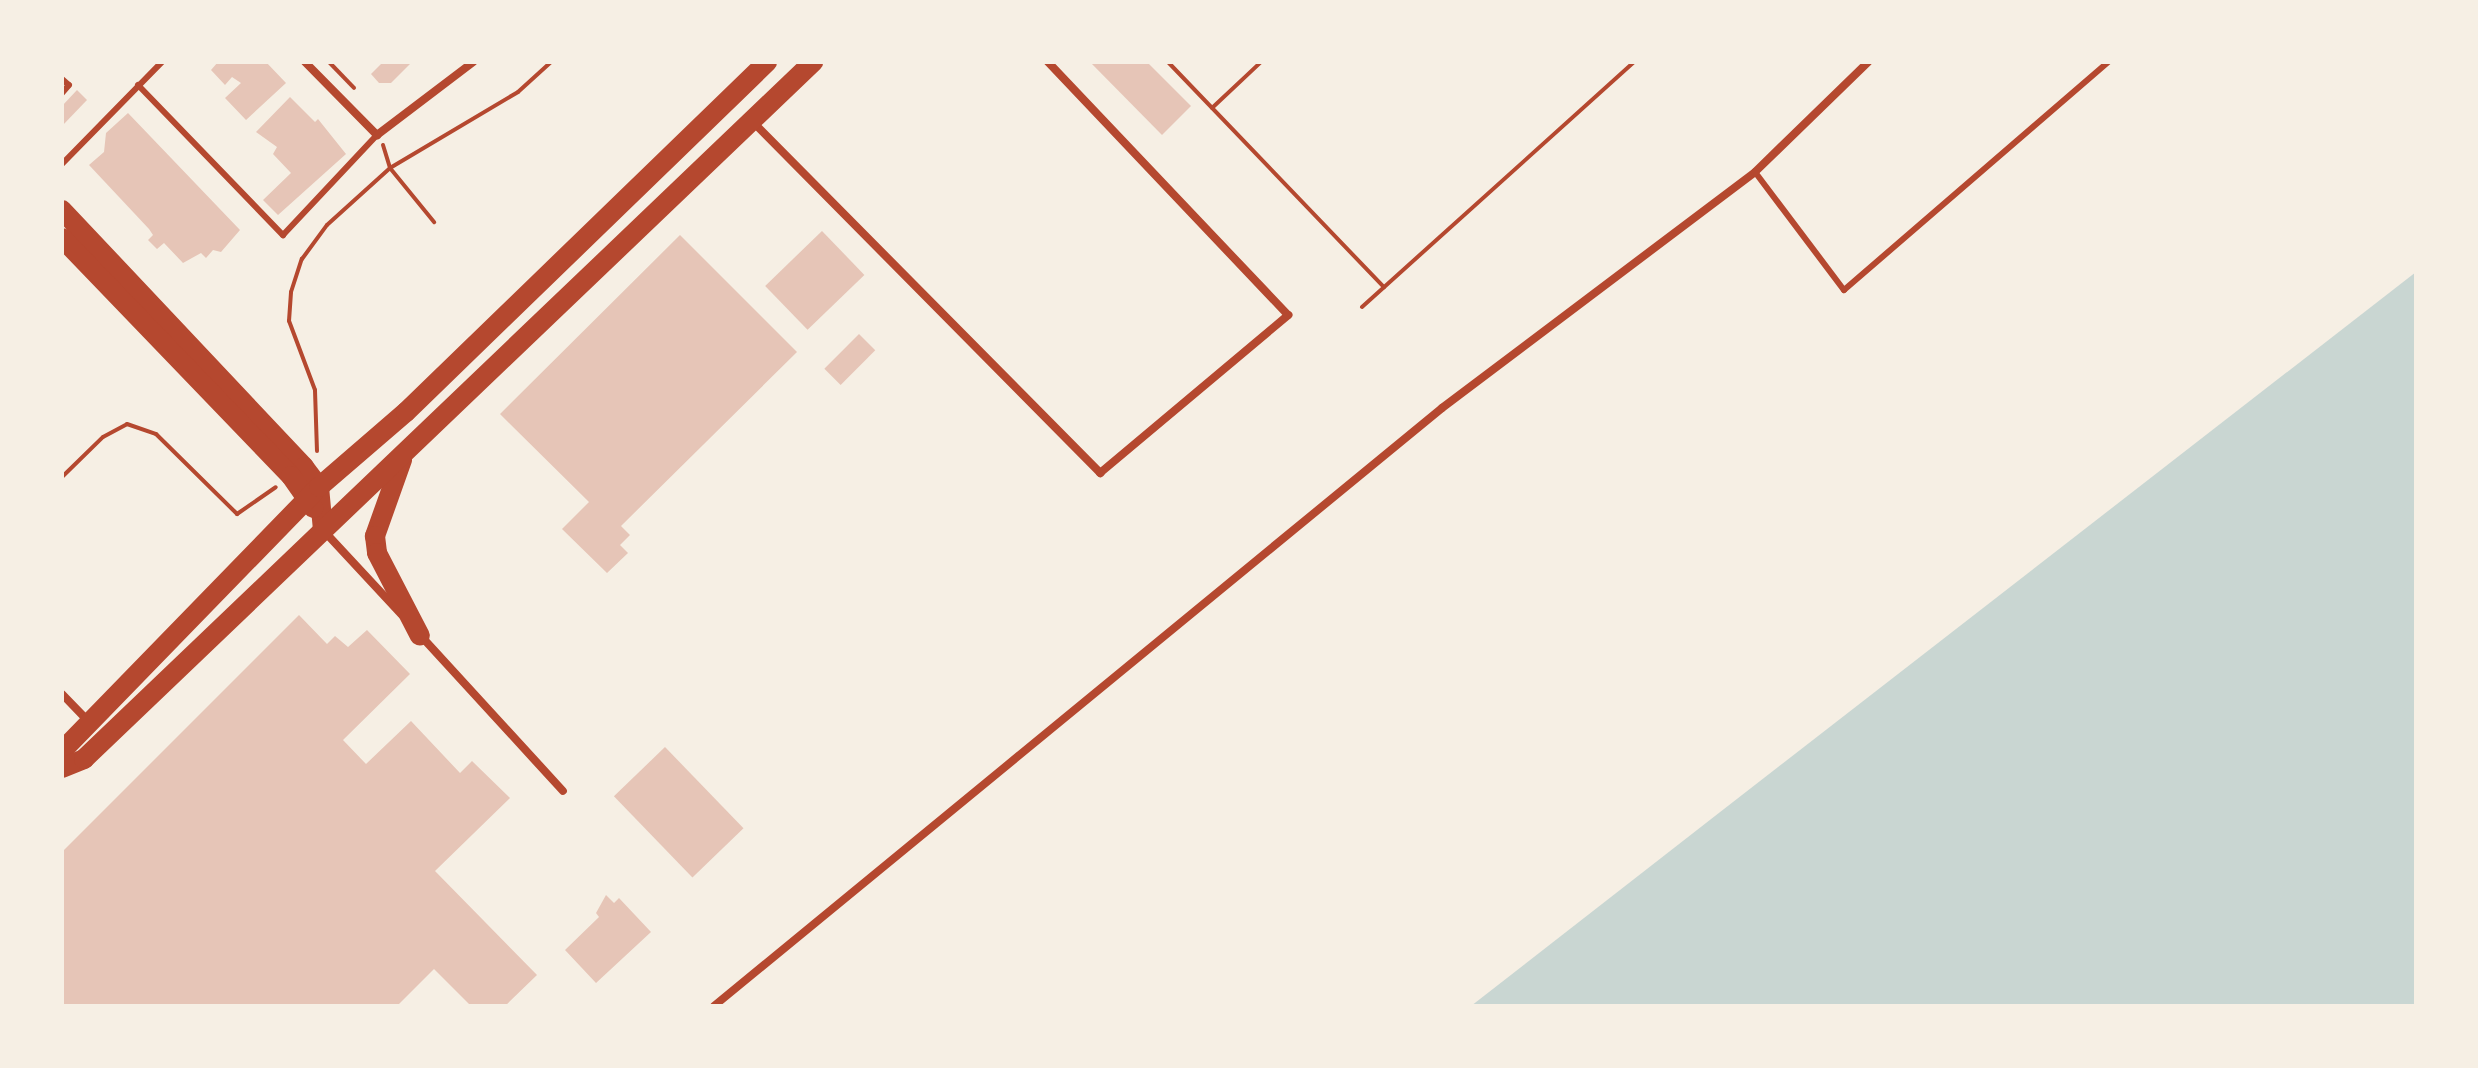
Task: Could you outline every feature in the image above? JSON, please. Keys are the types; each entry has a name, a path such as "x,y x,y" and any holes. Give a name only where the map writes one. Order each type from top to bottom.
{"main road":[{"path":"62,751 314,493 406,412 767,62"},
{"path":"62,768 84,759 813,62"},
{"path":"62,210 314,493 323,530"},
{"path":"62,238 314,493"},
{"path":"405,452 375,536 377,553 420,636"}],"street":[{"path":"305,62 377,135 473,62"},
{"path":"753,122 1100,473 1288,315 1048,62"},
{"path":"714,1006 1442,408 1755,172 1868,62"},
{"path":"323,530 563,791"},
{"path":"62,694 88,722"}],"lane":[{"path":"62,164 162,62"},
{"path":"1755,172 1844,290 2108,62"},
{"path":"62,79 69,85 62,93"},
{"path":"138,85 283,235 377,135"}],"path":[{"path":"329,62 360,95"},
{"path":"317,456 315,390 289,321 291,292 302,259 327,225 390,168 518,92 551,62"},
{"path":"1168,62 1384,287"},
{"path":"1212,108 1261,62"},
{"path":"1362,307 1634,62"},
{"path":"390,168 434,222"},
{"path":"62,477 103,437 127,424 156,434 237,514"}],"shaded area":[{"path":"2416,272 2416,1006 1471,1006 1715,816"}],"building":[{"path":"218,62 266,62 286,83 246,120 225,98 241,83 232,77 225,85 211,70"},
{"path":"383,62 412,62 391,83 379,83 371,74"},
{"path":"1090,62 1147,62 1191,106 1162,135"},
{"path":"77,90 87,100 62,126 62,106"},
{"path":"290,97 315,122 318,119 346,154 278,215 263,200 291,173 273,154 277,147 256,132"},
{"path":"128,113 240,230 221,252 213,250 206,258 201,253 183,263 164,243 157,249 148,240 153,235 149,229 89,165 104,152 106,133"},
{"path":"822,231 864,275 808,330 765,286"},
{"path":"680,235 797,352 621,526 630,535 620,545 628,553 607,573 562,529 589,502 500,414"},
{"path":"859,334 875,350 841,385 824,369"},
{"path":"299,615 327,644 335,636 348,647 367,630 410,674 343,740 366,764 411,721 460,773 472,761 510,798 435,871 537,975 505,1006 471,1006 434,969 397,1006 62,1006 62,852"},
{"path":"665,747 743,828 692,878 614,796"},
{"path":"606,895 614,903 619,898 651,932 596,983 565,950 599,917 596,913"}]}
